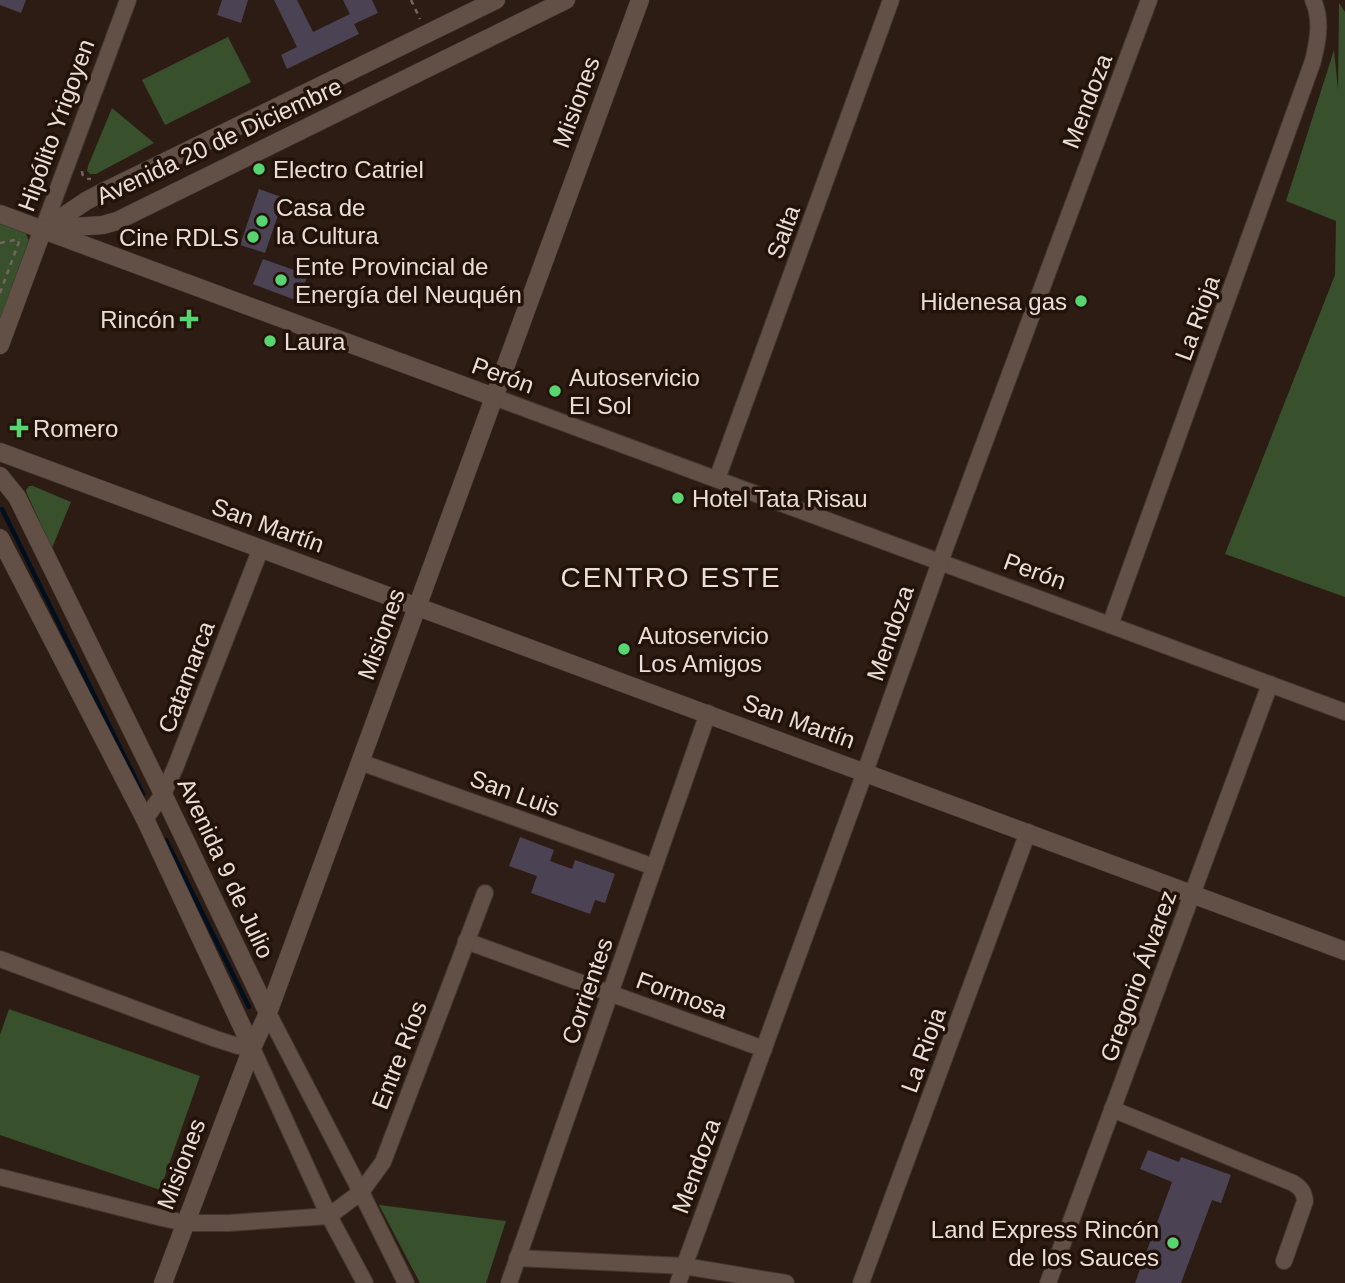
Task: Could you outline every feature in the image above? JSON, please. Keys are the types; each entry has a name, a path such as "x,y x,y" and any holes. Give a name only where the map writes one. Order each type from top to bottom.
{"street":[{"name":"Hipólito Yrigoyen","path":"0,345 128,0"},
{"name":"Avenida 20 de Diciembre","path":"43,229 107,190 496,0"},
{"name":"Avenida 20 de Diciembre","path":"43,229 103,225 117,221 566,0"},
{"name":"Misiones","path":"163,1283 251,1048 268,1013 640,0"},
{"name":"Salta","path":"717,479 891,0"},
{"name":"Mendoza","path":"678,1283 940,562 1149,0"},
{"name":"La Rioja","path":"1110,625 1313,61 1319,24 1313,0"},
{"name":"Perón","path":"0,214 1345,712"},
{"name":"San Martín","path":"0,452 1345,951"},
{"name":"Avenida 9 de Julio","path":"0,476 17,497 268,1013 362,1192 406,1283"},
{"path":"0,538 145,819 329,1216 365,1283"},
{"name":"Catamarca","path":"145,819 163,794 261,548"},
{"name":"Gregorio Álvarez","path":"1048,1283 1270,684"},
{"name":"Corrientes","path":"509,1283 708,713"},
{"name":"San Luis","path":"360,762 654,867"},
{"name":"La Rioja","path":"861,1283 1028,832"},
{"name":"Entre Ríos","path":"329,1216 362,1192 383,1162 485,893"},
{"name":"Formosa","path":"466,941 764,1049"},
{"path":"0,959 226,1043 251,1048"},
{"path":"1112,1109 1300,1188 1304,1194 1303,1207 1284,1261"},
{"path":"0,1177 186,1223 229,1223 329,1216"},
{"path":"517,1258 684,1266 786,1283"}],"path":[{"path":"411,0 421,20"},
{"path":"82,166 83,177 94,178"},
{"path":"10,235 20,239"},
{"path":"0,243 20,239"},
{"path":"0,293 20,239"}],"green space":[{"path":"1339,3 1345,12 1345,597 1225,554 1335,275 1336,221 1286,201 1334,50 1338,90"},
{"path":"228,37 251,82 165,125 142,80"},
{"path":"112,108 154,143 96,174 90,174 87,171 88,166"},
{"path":"0,223 25,232 29,240 0,320"},
{"path":"29,486 71,502 52,548 27,494"},
{"path":"9,1009 200,1076 160,1190 0,1135 0,1035"},
{"path":"379,1205 506,1221 486,1283 420,1283"}],"building":[{"path":"0,0 26,0 21,13 0,5"},
{"path":"222,0 248,0 241,23 217,15"},
{"path":"274,0 297,0 313,32 350,14 343,0 372,0 378,13 354,24 359,34 287,69 281,55 297,47"},
{"name":"Casa de la Cultura","path":"259,189 284,198 265,253 240,245"},
{"name":"Ente Provincial de Energía del Neuquén","path":"263,259 308,275 298,301 253,284"},
{"path":"520,837 554,850 550,861 572,869 575,860 615,874 605,903 595,900 590,914 531,893 537,876 509,866"},
{"name":"Land Express Rincón de los Sauces","path":"1148,1150 1179,1162 1181,1157 1231,1175 1221,1203 1212,1200 1181,1283 1135,1283 1172,1182 1140,1169"}],"waterway":[{"path":"2,509 143,794"},
{"path":"166,840 249,1007"}],"place":[{"name":"Electro Catriel","path":"259,169"},
{"name":"Casa de la Cultura","path":"262,221"},
{"name":"Cine RDLS","path":"253,237"},
{"name":"Ente Provincial de Energía del Neuquén","path":"281,280"},
{"name":"Hidenesa gas","path":"1081,301"},
{"name":"Rincón","path":"189,319"},
{"name":"Laura","path":"270,341"},
{"name":"Autoservicio El Sol","path":"555,391"},
{"name":"Romero","path":"19,428"},
{"name":"Hotel Tata Risau","path":"678,498"},
{"name":"Autoservicio Los Amigos","path":"624,649"},
{"name":"Land Express Rincón de los Sauces","path":"1173,1243"}],"district":[{"name":"CENTRO ESTE","path":"671,577"}]}
